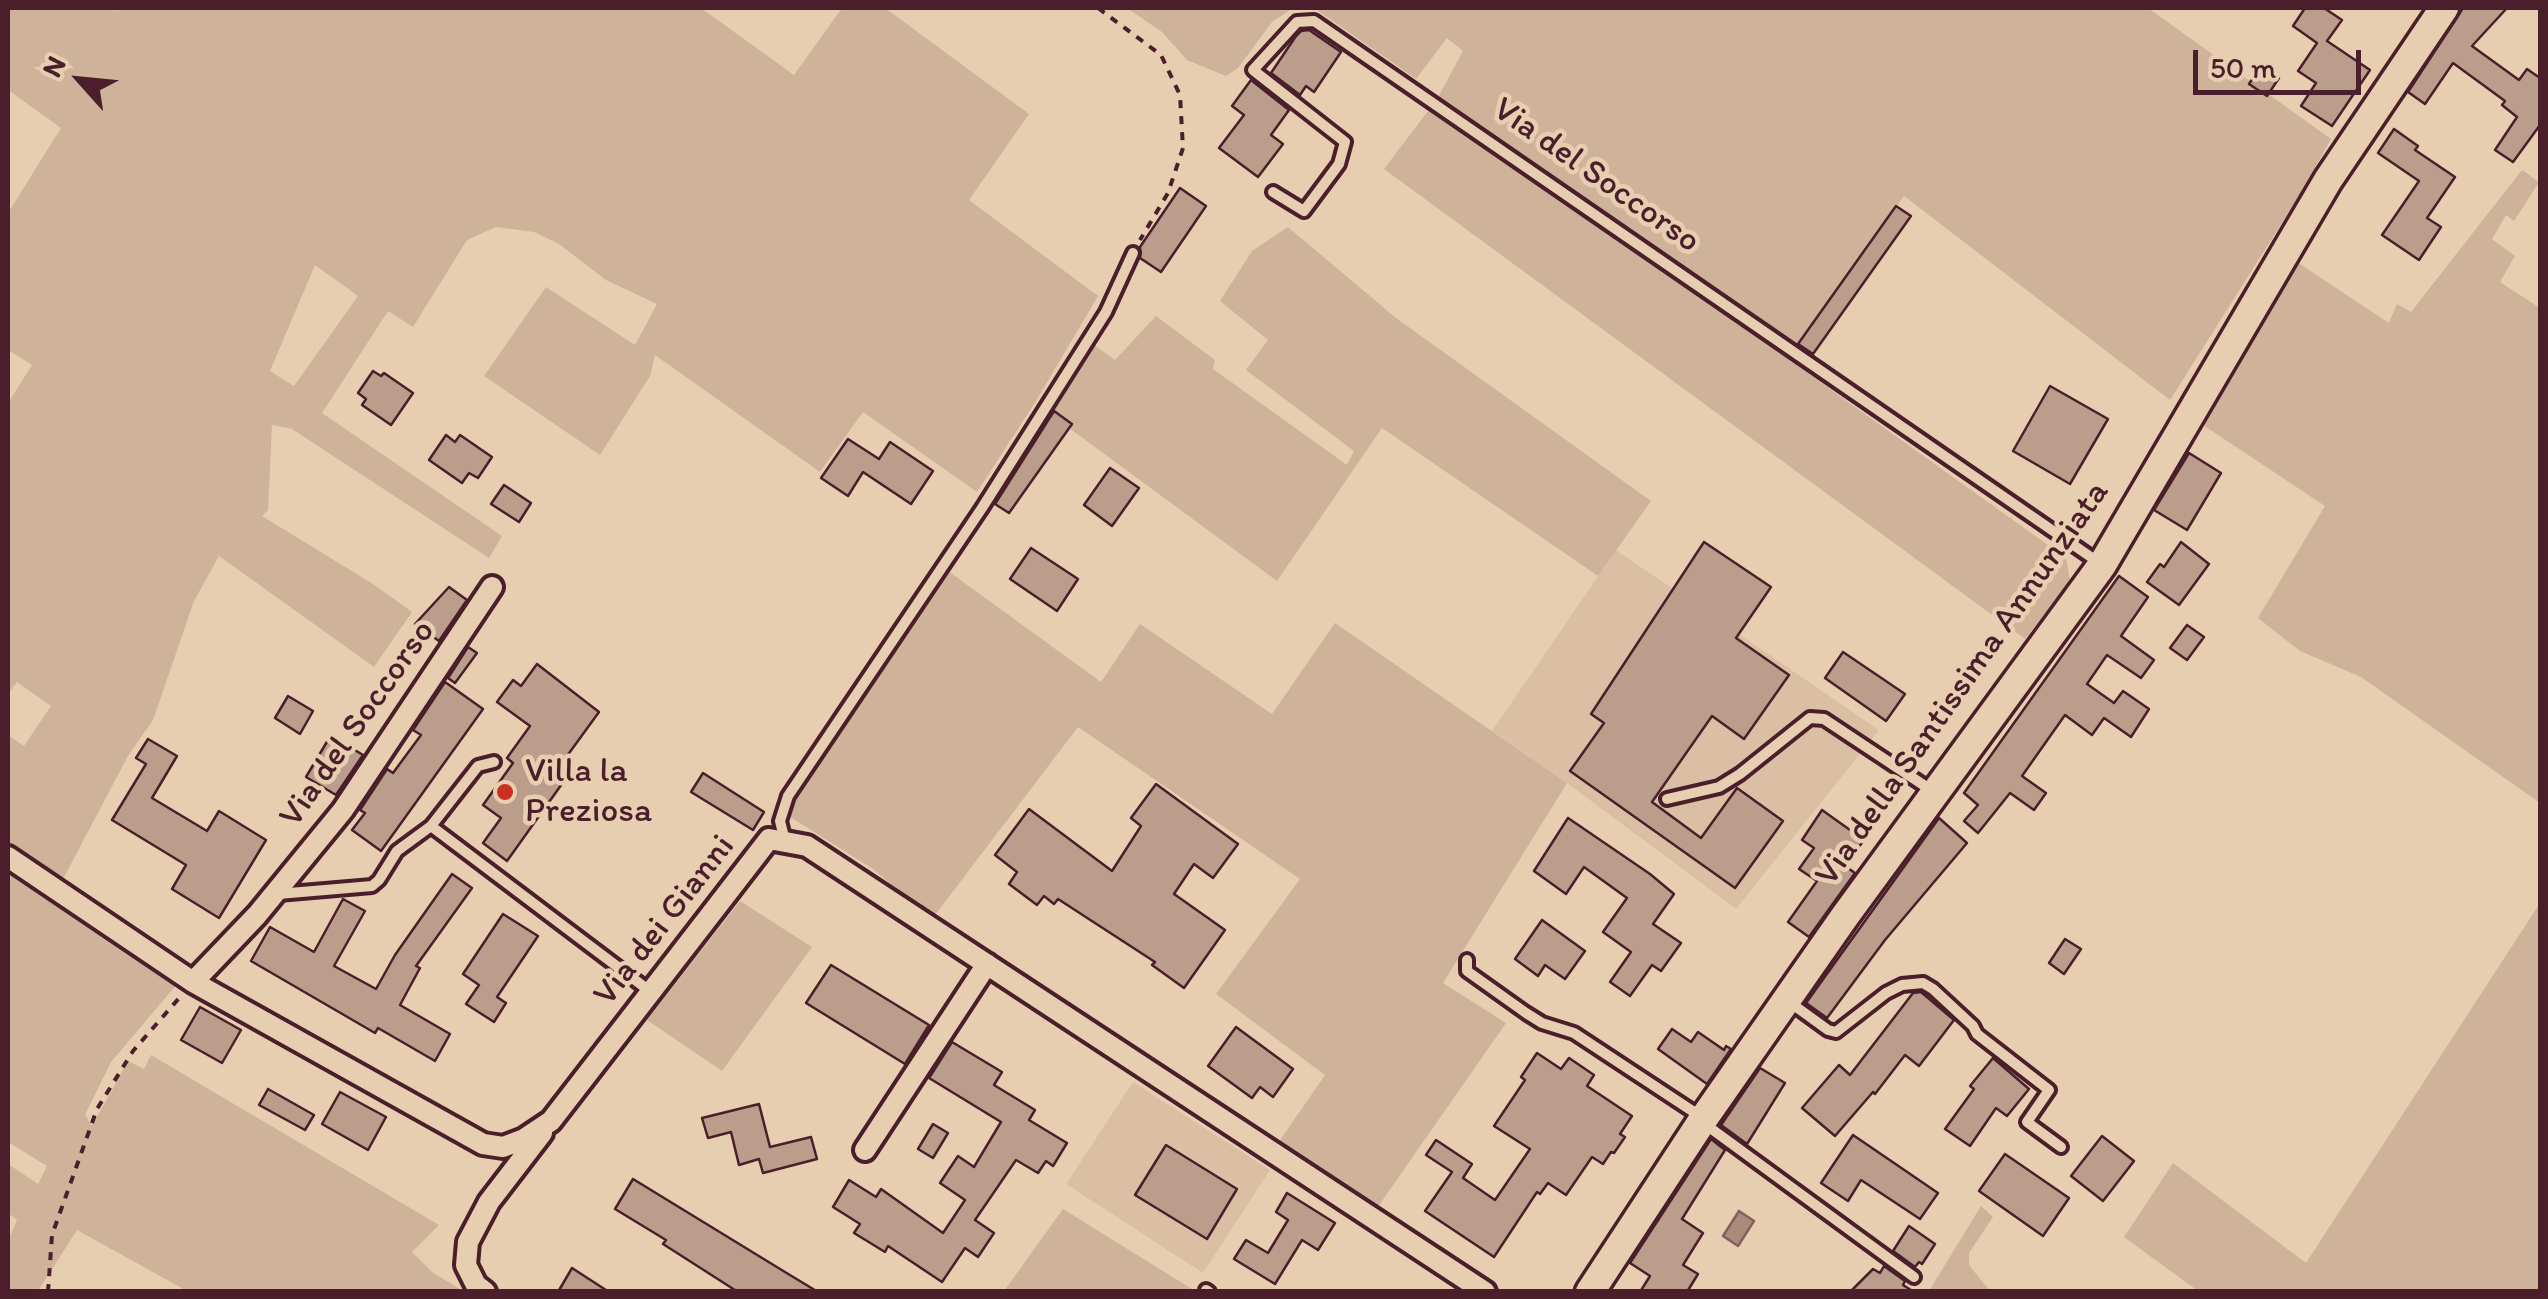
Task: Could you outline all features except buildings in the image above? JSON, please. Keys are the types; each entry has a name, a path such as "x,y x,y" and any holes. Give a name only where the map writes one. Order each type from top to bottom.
{"street":[{"name":"Via della Santissima Annunziata","path":"1590,1292 1702,1120 1844,916 2102,564 2328,180 2444,8"},
{"name":"Via del Soccorso","path":"192,982 257,915 366,780 492,588"},
{"name":"Via dei Gianni","path":"8,857 192,982 483,1144 502,1146 524,1139 551,1120 770,839 808,846 1486,1292"},
{"path":"865,1150 986,964"},
{"path":"484,1292 466,1265 468,1242 489,1202 551,1120"}],"lane":[{"name":"Via del Soccorso","path":"1273,192 1304,211 1339,164 1345,142 1253,70 1297,22 1314,21 2102,564"},
{"path":"786,842 780,820 788,796 982,508 1106,312 1133,253"},
{"path":"1667,799 1719,787 1810,718 1824,719 1936,793"},
{"path":"272,894 372,886 397,851 431,826 478,766 494,762"},
{"path":"431,826 651,992"},
{"path":"1467,960 1467,971 1526,1014 1574,1032 1702,1120 1914,1278"},
{"path":"1788,1001 1836,1032 1902,985 1923,984 1933,989 1974,1026 1976,1034 2048,1090 2027,1122 2061,1147"}],"path":[{"path":"1098,8 1161,55 1180,95 1184,148 1168,193 1133,253"},
{"path":"48,1292 52,1235 97,1109 132,1051 192,982"}],"shaded area":[{"path":"8,8 701,8 794,75 842,8 885,8 1029,114 969,200 1098,296 977,492 863,412 820,472 655,355 650,376 600,455 484,376 546,287 635,345 657,304 606,280 559,244 534,232 496,227 467,240 413,327 388,311 322,413 502,536 489,558 292,429 272,425 268,510 262,516 412,612 374,667 219,556 194,601 153,720 128,756 63,879 8,842 8,735 24,746 51,706 17,682 8,694 8,403 32,365 8,350 8,213 61,128 8,90","holes":["315,265 358,296 294,386 270,371"]},
{"path":"1127,8 1293,8 1272,22 1238,68 1226,76 1187,60 1162,32"},
{"path":"1314,8 2148,8 2331,139 2170,400 1904,196 1795,349 1436,101 1463,51 1447,38 1416,79"},
{"path":"1428,111 1788,359 2066,558 2070,581 2025,639 1384,169"},
{"path":"2522,170 2539,182 2514,221 2506,215 2492,239 2515,256 2500,282 2540,308 2540,803 2361,677 2300,651 2258,618 2325,506 2200,423 2297,262 2389,323 2397,304 2411,312"},
{"path":"1288,227 1396,318 1651,501 1598,576 1382,428 1277,581 1046,411 1090,342 1115,360 1156,316 1215,360 1213,369 1347,465 1354,451 1246,370 1268,340 1220,301 1252,251"},
{"path":"1616,550 1879,730 1736,909 1492,731"},
{"path":"948,571 1101,682 1140,624 1272,714 1335,623 1567,783 1443,983 1506,1023 1375,1211 1276,1146 1325,1075 1216,994 1300,879 1078,727 932,919 873,869 784,813"},
{"path":"8,873 178,983 111,1062 85,1115 92,1126 128,1061 144,1069 151,1055 439,1225 412,1252 432,1272 463,1291 187,1291 77,1230 38,1291 8,1291 8,1241 17,1220 8,1213 8,1164 38,1184 47,1166 8,1142"},
{"path":"740,901 812,947 722,1071 647,1020"},
{"path":"2540,903 2540,1291 2198,1291 2124,1237 2173,1163 2306,1263"},
{"path":"1133,1082 1270,1170 1203,1273 1066,1184"},
{"path":"1981,1206 1993,1217 1969,1253 1969,1265 1990,1291 1929,1291"},
{"path":"1063,1209 1192,1289 1004,1291"},
{"path":"1739,1211 1754,1221 1738,1246 1723,1236"}],"place":[{"name":"Villa la Preziosa","path":"505,792"}]}
